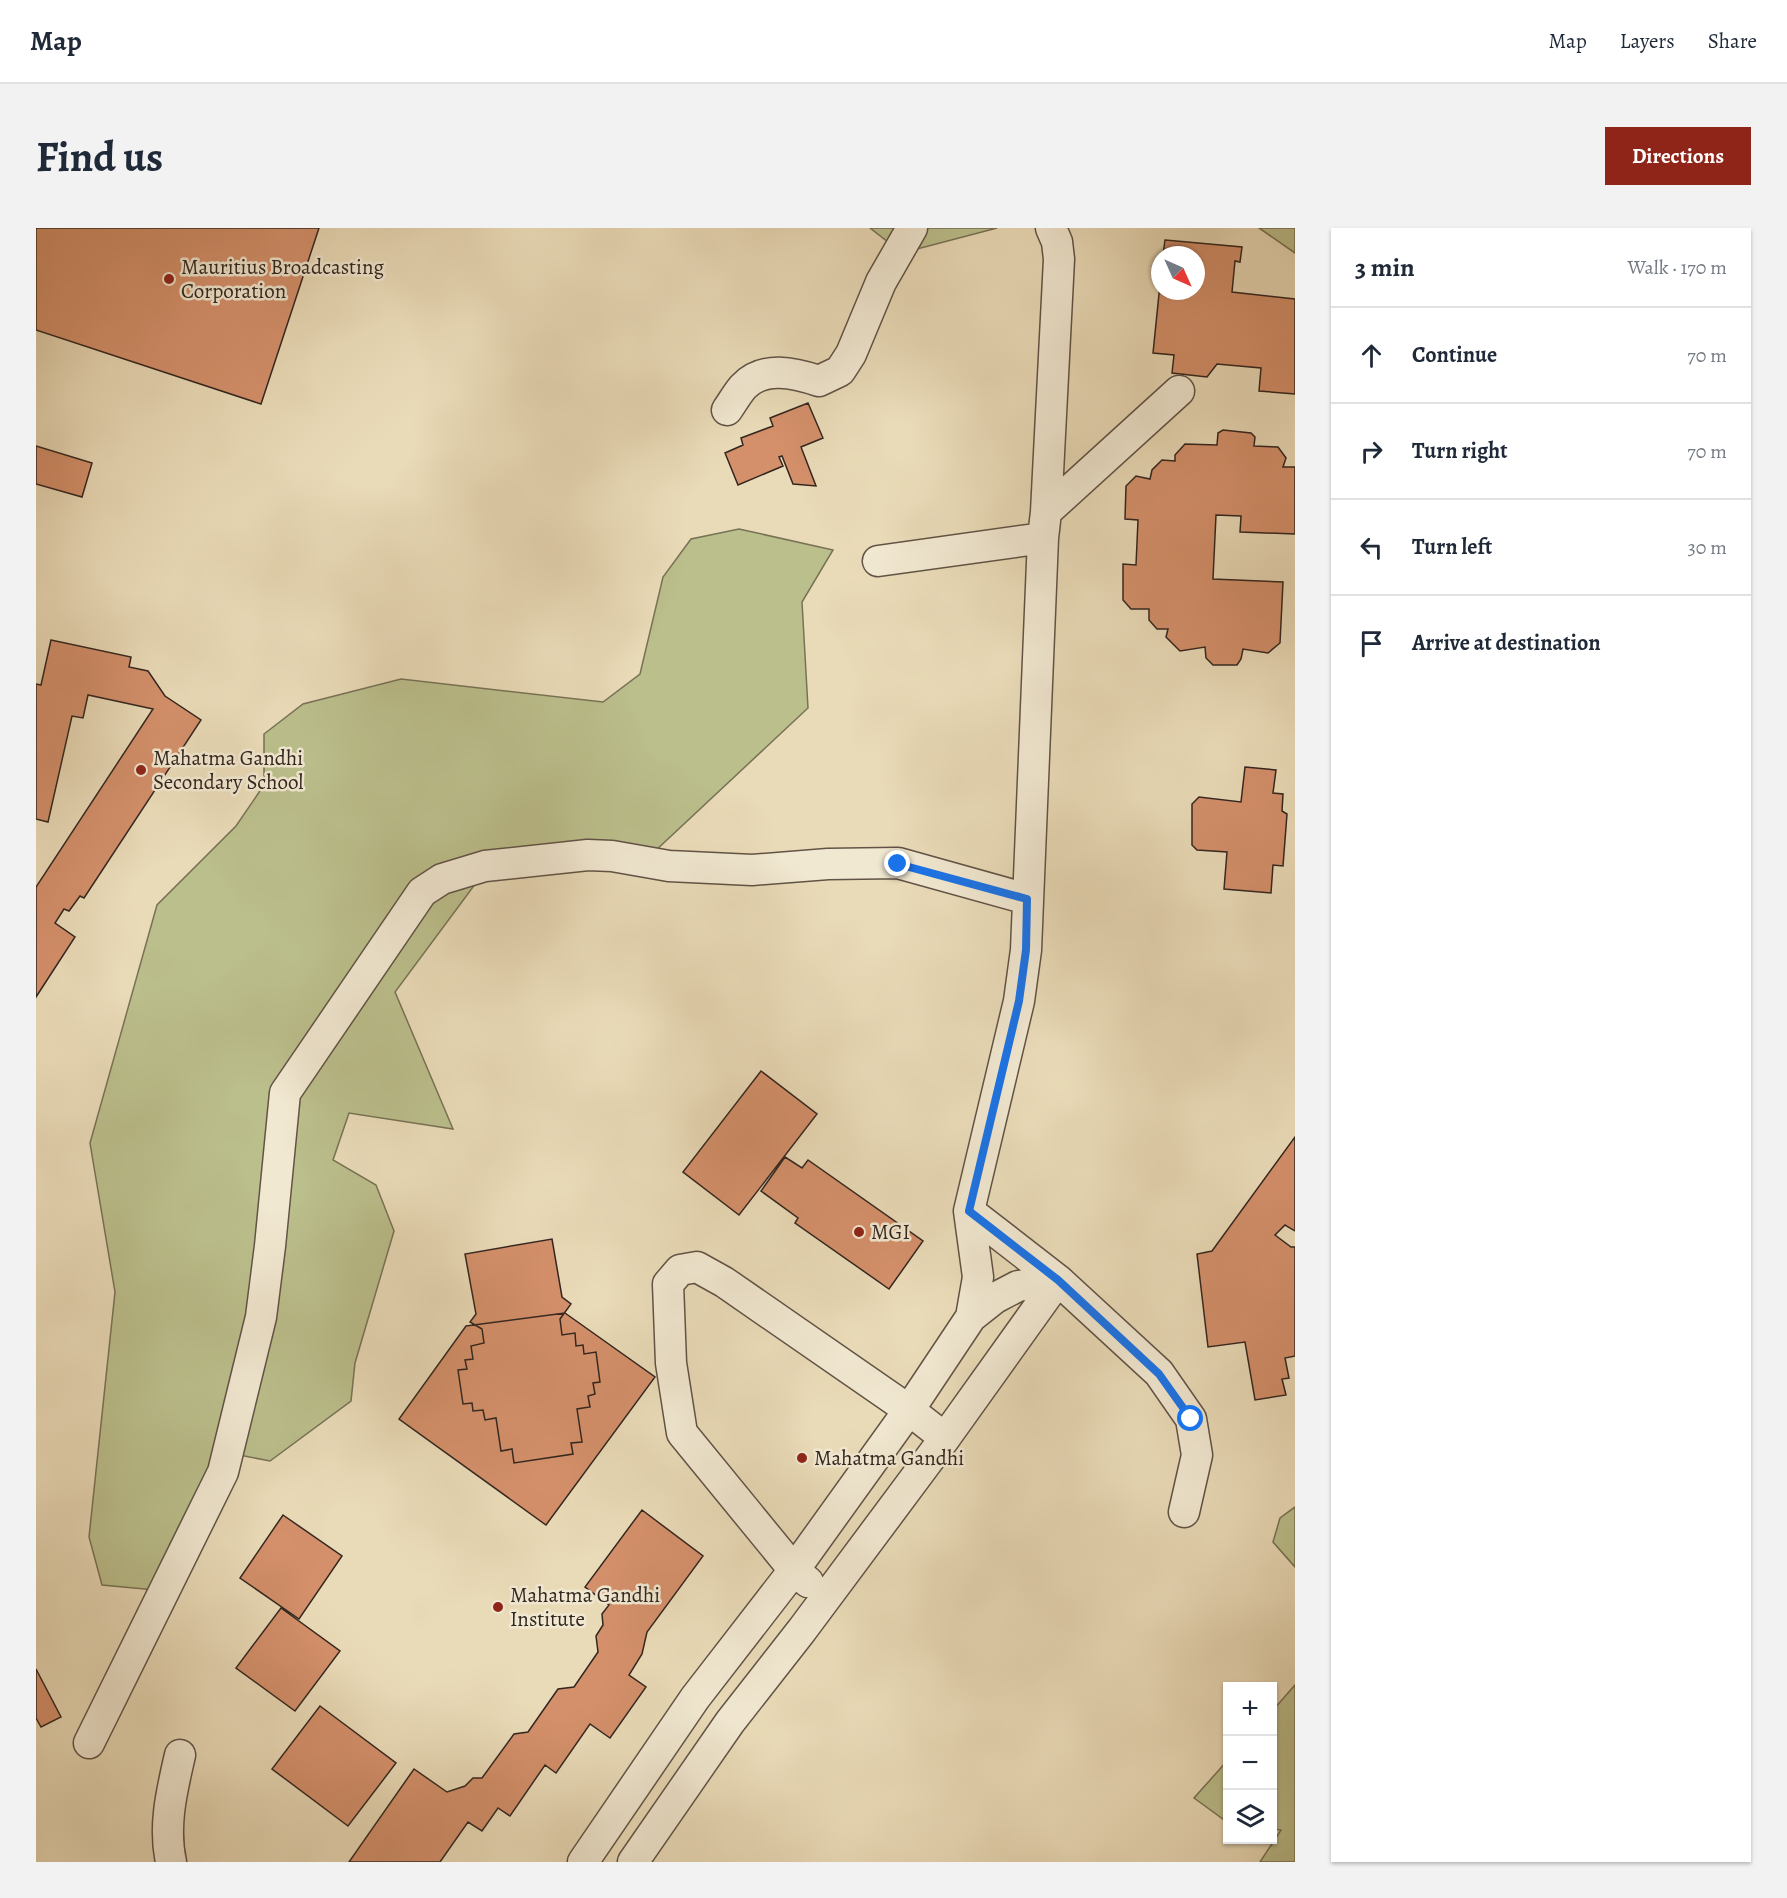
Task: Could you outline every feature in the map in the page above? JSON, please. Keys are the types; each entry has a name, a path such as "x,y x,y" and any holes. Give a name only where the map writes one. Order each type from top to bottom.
{"lane":[{"path":"727,410 744,386 762,374 793,372 819,381 840,370 850,354 881,282 912,228"},
{"path":"971,1317 978,1277 969,1211 1019,1001 1026,950 1059,259 1057,242 1051,228"},
{"path":"878,561 1045,525 1179,391"},
{"path":"89,1743 223,1472 261,1317 285,1093 422,892 442,879 485,866 588,855 612,856 669,866 753,870 828,864 898,864 1027,899"},
{"path":"969,1211 1058,1280 1159,1374 1191,1419 1197,1455 1184,1512"},
{"path":"827,1597 794,1570 682,1433 671,1363 668,1284 680,1270 698,1267 724,1282 909,1410 945,1438"},
{"path":"583,1862 695,1698 794,1570 909,1410 971,1317 995,1298 1018,1286 1058,1280"},
{"path":"633,1862 730,1722 827,1597 945,1438 1058,1280"},
{"path":"171,1862 168,1849 170,1801 180,1755"}],"green space":[{"path":"870,228 997,228 902,253"},
{"path":"1259,228 1295,228 1295,253"},
{"path":"739,529 833,550 802,602 808,708 654,852 493,860 395,992 453,1129 349,1113 333,1160 376,1185 394,1231 355,1363 351,1401 270,1461 219,1451 155,1590 102,1585 89,1537 115,1292 90,1143 157,905 236,826 264,785 264,734 303,704 401,679 603,702 640,674 663,577 691,539"},
{"path":"1295,1507 1295,1567 1273,1542 1280,1518"},
{"path":"1295,1685 1295,1862 1260,1862 1272,1844 1277,1844 1277,1836 1281,1830 1277,1830 1277,1705"},
{"path":"1223,1765 1223,1819 1194,1798"}],"building":[{"name":"Mauritius Broadcasting Corporation","path":"36,228 319,228 261,404 36,330"},
{"path":"1165,240 1242,247 1240,262 1235,261 1232,292 1295,299 1295,394 1259,391 1261,368 1217,364 1207,377 1172,373 1174,355 1153,353 1158,300 1205,300 1205,246 1164,246"},
{"path":"808,403 823,438 801,447 816,486 793,484 782,456 779,457 783,466 738,485 725,453 743,445 741,438 773,426 770,418"},
{"path":"1223,430 1251,433 1255,437 1254,446 1278,447 1286,458 1283,467 1295,467 1295,534 1240,532 1241,516 1216,515 1213,579 1283,582 1280,643 1268,653 1243,649 1237,665 1213,665 1206,658 1205,647 1180,651 1166,637 1168,629 1157,629 1149,620 1149,609 1131,609 1123,600 1123,564 1136,565 1138,520 1125,519 1126,486 1136,476 1150,479 1152,470 1162,460 1175,461 1175,455 1185,444 1217,445 1218,433"},
{"path":"36,446 92,463 82,497 36,484"},
{"name":"Mahatma Gandhi Secondary School","path":"51,640 131,657 129,667 148,671 165,696 201,720 84,898 80,896 69,911 64,909 55,923 75,937 36,997 36,887 153,709 88,695 83,718 72,716 48,822 36,819 36,684 41,685"},
{"path":"1245,767 1276,770 1273,793 1283,794 1282,811 1287,814 1283,866 1273,865 1271,893 1224,889 1227,852 1197,850 1192,845 1192,804 1199,797 1241,802"},
{"path":"761,1071 817,1114 739,1215 683,1172"},
{"path":"1295,1137 1295,1231 1285,1225 1275,1235 1291,1247 1295,1247 1295,1356 1285,1358 1289,1378 1282,1379 1286,1395 1255,1400 1245,1342 1208,1347 1197,1254 1212,1251"},
{"name":"MGI","path":"785,1157 802,1168 808,1160 923,1241 889,1289 795,1223 798,1218 761,1191"},
{"path":"552,1239 562,1297 571,1304 560,1319 562,1335 575,1333 576,1346 583,1345 584,1354 596,1352 600,1382 593,1383 595,1394 588,1396 590,1407 577,1409 582,1442 571,1443 573,1454 514,1463 512,1449 501,1451 496,1418 485,1420 483,1410 473,1411 472,1403 463,1404 458,1370 467,1369 465,1360 473,1359 471,1346 484,1343 482,1329 470,1322 476,1314 465,1254"},
{"path":"565,1313 655,1377 546,1525 399,1419 466,1326"},
{"path":"642,1510 703,1556 647,1632 642,1654 629,1675 646,1687 610,1738 590,1724 556,1773 545,1765 510,1816 498,1808 482,1831 468,1822 440,1862 349,1862 414,1769 447,1792 465,1786 473,1778 482,1778 514,1734 528,1732 558,1689 574,1687 598,1652 596,1636 603,1625 602,1614 609,1605 585,1587"},
{"path":"283,1515 342,1556 299,1619 240,1578"},
{"path":"281,1608 340,1651 295,1711 236,1668"},
{"path":"36,1669 61,1717 41,1727 36,1718"},
{"path":"320,1706 396,1763 348,1826 272,1769"}],"place":[{"name":"Mauritius Broadcasting Corporation","path":"169,279"},
{"name":"Mahatma Gandhi Secondary School","path":"141,770"},
{"name":"MGI","path":"859,1232"},
{"name":"Mahatma Gandhi","path":"802,1458"},
{"name":"Mahatma Gandhi Institute","path":"498,1607"}],"route":[{"path":"898,864 1027,899 1026,950 1019,1001 969,1211 1058,1280 1159,1374 1191,1419"}]}
